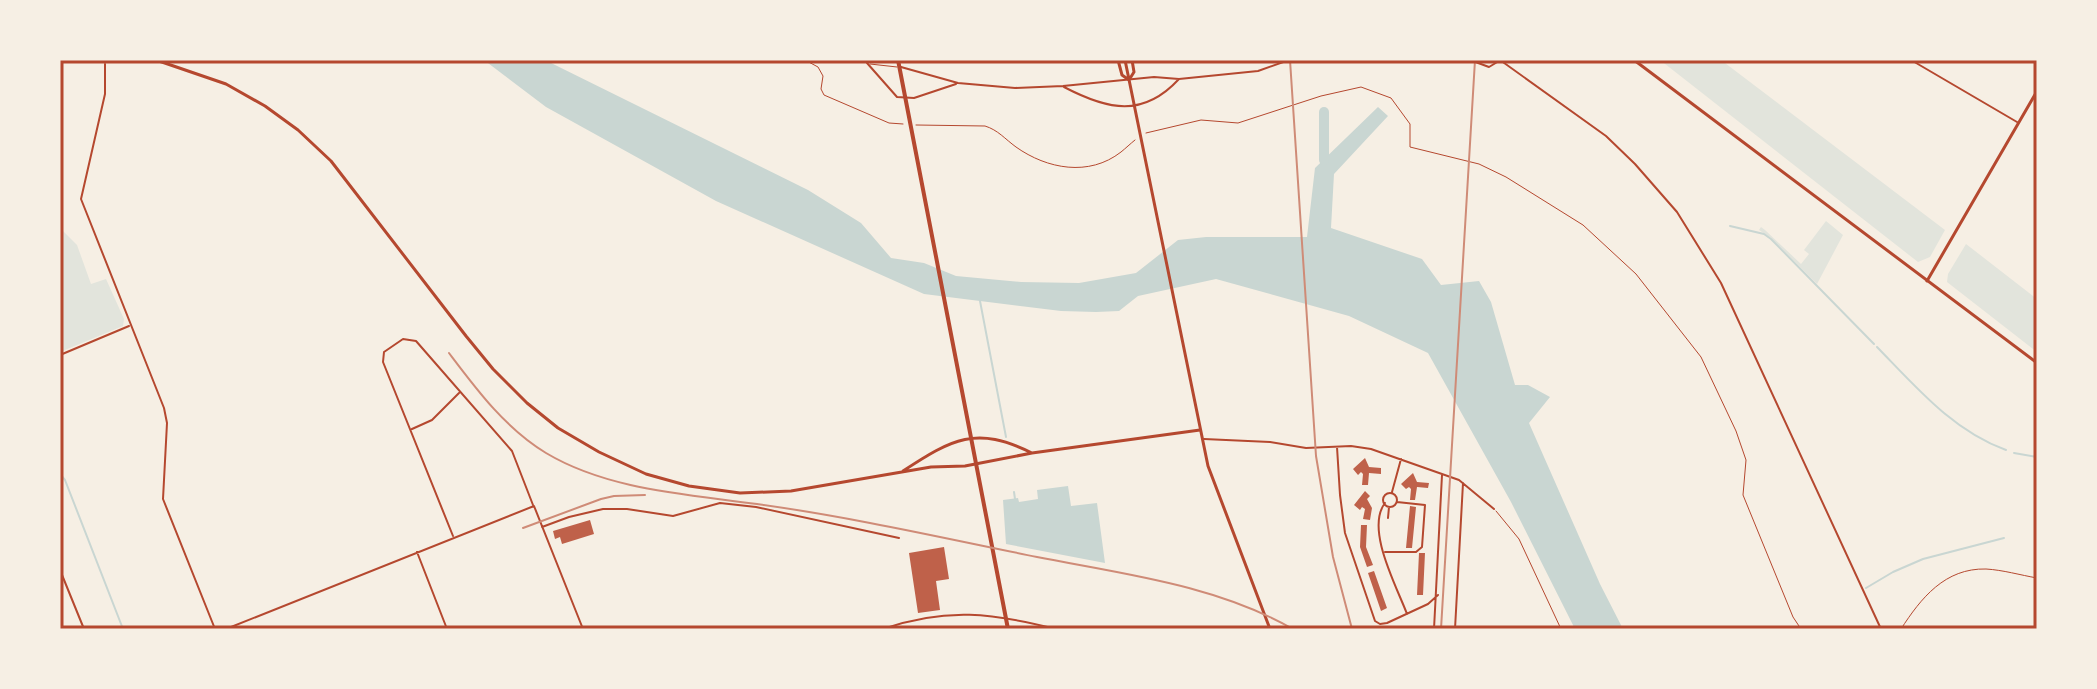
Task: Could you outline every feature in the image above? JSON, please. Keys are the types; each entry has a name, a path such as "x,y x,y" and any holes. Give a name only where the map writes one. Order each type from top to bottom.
{"main road":[{"path":"898,60 1008,629"}],"street":[{"path":"156,60 226,84 265,106 298,130 331,161 493,369 527,403 558,428 646,474 689,486 740,493 791,491 902,471 976,464 1200,428"},
{"path":"1118,60 1122,75 1129,80"},
{"path":"1125,60 1202,439 1228,523 1270,629"},
{"path":"1129,80 1134,72 1132,60"},
{"path":"899,67 958,83 1015,88 1154,77 1179,79 1258,71 1289,60"},
{"path":"1470,60 1489,67 1500,60 1577,113 1635,164 1677,212 1721,283 1881,629"},
{"path":"1634,60 2037,363"},
{"path":"1911,60 2018,123"},
{"path":"867,63 897,97 914,98 958,83"},
{"path":"105,64 105,94 81,199 164,408 167,435 162,490 165,508 215,629"},
{"path":"1063,86 1103,103 1122,107 1139,106 1163,95 1179,79"},
{"path":"1927,281 2037,91"},
{"path":"60,355 130,325"},
{"path":"453,537 383,362 384,352 391,345 408,339 416,341 512,451 583,629"},
{"path":"411,429 432,420 459,393"},
{"path":"902,471 945,444 965,440 998,439 1032,453"},
{"path":"1202,439 1270,442 1306,448 1337,446 1371,449 1463,483 1494,509"},
{"path":"1337,446 1345,533 1373,617 1383,625 1437,596"},
{"path":"1392,493 1402,458"},
{"path":"1434,629 1442,474"},
{"path":"1455,629 1463,483"},
{"path":"1392,493 1386,495 1380,509 1379,540 1407,614"},
{"path":"1392,493 1397,502"},
{"path":"1383,552 1416,552 1422,547 1425,505 1397,502 1389,506"},
{"path":"542,527 603,509 673,516 705,505 722,503 756,507 899,538"},
{"path":"1385,503 1389,506"},
{"path":"226,629 534,506"},
{"path":"1388,518 1389,506"},
{"path":"417,552 447,629"},
{"path":"60,570 84,629"},
{"path":"883,629 934,616 960,615 1006,616 1056,629"}],"lane":[{"path":"860,60 899,67"},
{"path":"1494,509 1519,539 1561,629"},
{"path":"1901,629 1921,599 1952,575 1982,569 2037,578"}],"path":[{"path":"805,60 818,67 823,76 821,89 824,95 889,123 905,125"},
{"path":"1146,133 1201,120 1238,123 1321,96 1361,87 1391,98 1410,124 1410,147 1479,164 1553,204 1583,225 1636,274 1701,357 1736,431 1746,460 1743,495 1793,617 1801,629"},
{"path":"917,125 985,126 996,130 1018,148 1057,167 1081,168 1099,164 1120,153 1138,138"}],"shaded area":[{"path":"484,60 545,60 808,190 861,223 891,258 924,263 956,276 1021,282 1079,283 1136,273 1178,240 1307,237 1315,168 1378,107 1388,116 1334,174 1331,228 1422,259 1441,285 1479,281 1491,302 1515,385 1528,385 1550,397 1529,423 1623,629 1575,629 1511,502 1428,353 1349,316 1216,279 1138,296 1119,311 1061,311 924,294 716,201 546,107"},
{"path":"1660,60 1721,60 1945,230 1930,257 1918,262"},
{"path":"1826,221 1843,235 1817,284 1759,230 1761,227 1765,230 1801,264 1809,254 1804,250"},
{"path":"60,228 77,245 91,284 106,279 124,319 123,326 60,352"},
{"path":"1966,244 2037,299 2037,352 1947,282 1948,274"},
{"path":"1068,486 1071,506 1097,503 1105,563 1006,544 1003,500 1018,498 1019,502 1038,499 1037,490"}],"building":[{"path":"1365,458 1369,467 1381,468 1381,474 1369,473 1368,485 1362,485 1363,474 1358,475 1353,469"},
{"path":"1413,473 1417,482 1429,483 1428,488 1417,487 1415,500 1410,500 1411,489 1401,484"},
{"path":"1365,491 1370,496 1367,499 1372,508 1370,520 1363,519 1365,509 1362,507 1360,510 1354,505"},
{"path":"1410,506 1416,507 1412,548 1406,548"},
{"path":"590,520 594,534 562,544 560,537 555,539 553,531"},
{"path":"1361,525 1367,525 1366,547 1373,565 1367,567 1360,547"},
{"path":"944,547 949,579 936,581 940,610 918,613 909,553"},
{"path":"1419,553 1425,553 1423,595 1417,595"},
{"path":"1374,571 1387,608 1381,611 1368,573"}],"waterway":[{"path":"1324,112 1324,160"},
{"path":"1730,226 1764,234 1771,239 1874,344"},
{"path":"980,301 1006,437"},
{"path":"1877,347 1952,420 2006,450"},
{"path":"2014,453 2037,457"},
{"path":"60,474 123,629"},
{"path":"1014,492 1015,499"},
{"path":"1866,588 1923,559 2004,538"}],"railway":[{"path":"1290,60 1316,456 1333,557 1352,629"},
{"path":"1441,629 1475,60"},
{"path":"449,353 481,394 517,432 546,453 595,475 648,489 862,521 1169,583 1233,602 1293,629"},
{"path":"523,528 601,499 645,495"}]}
